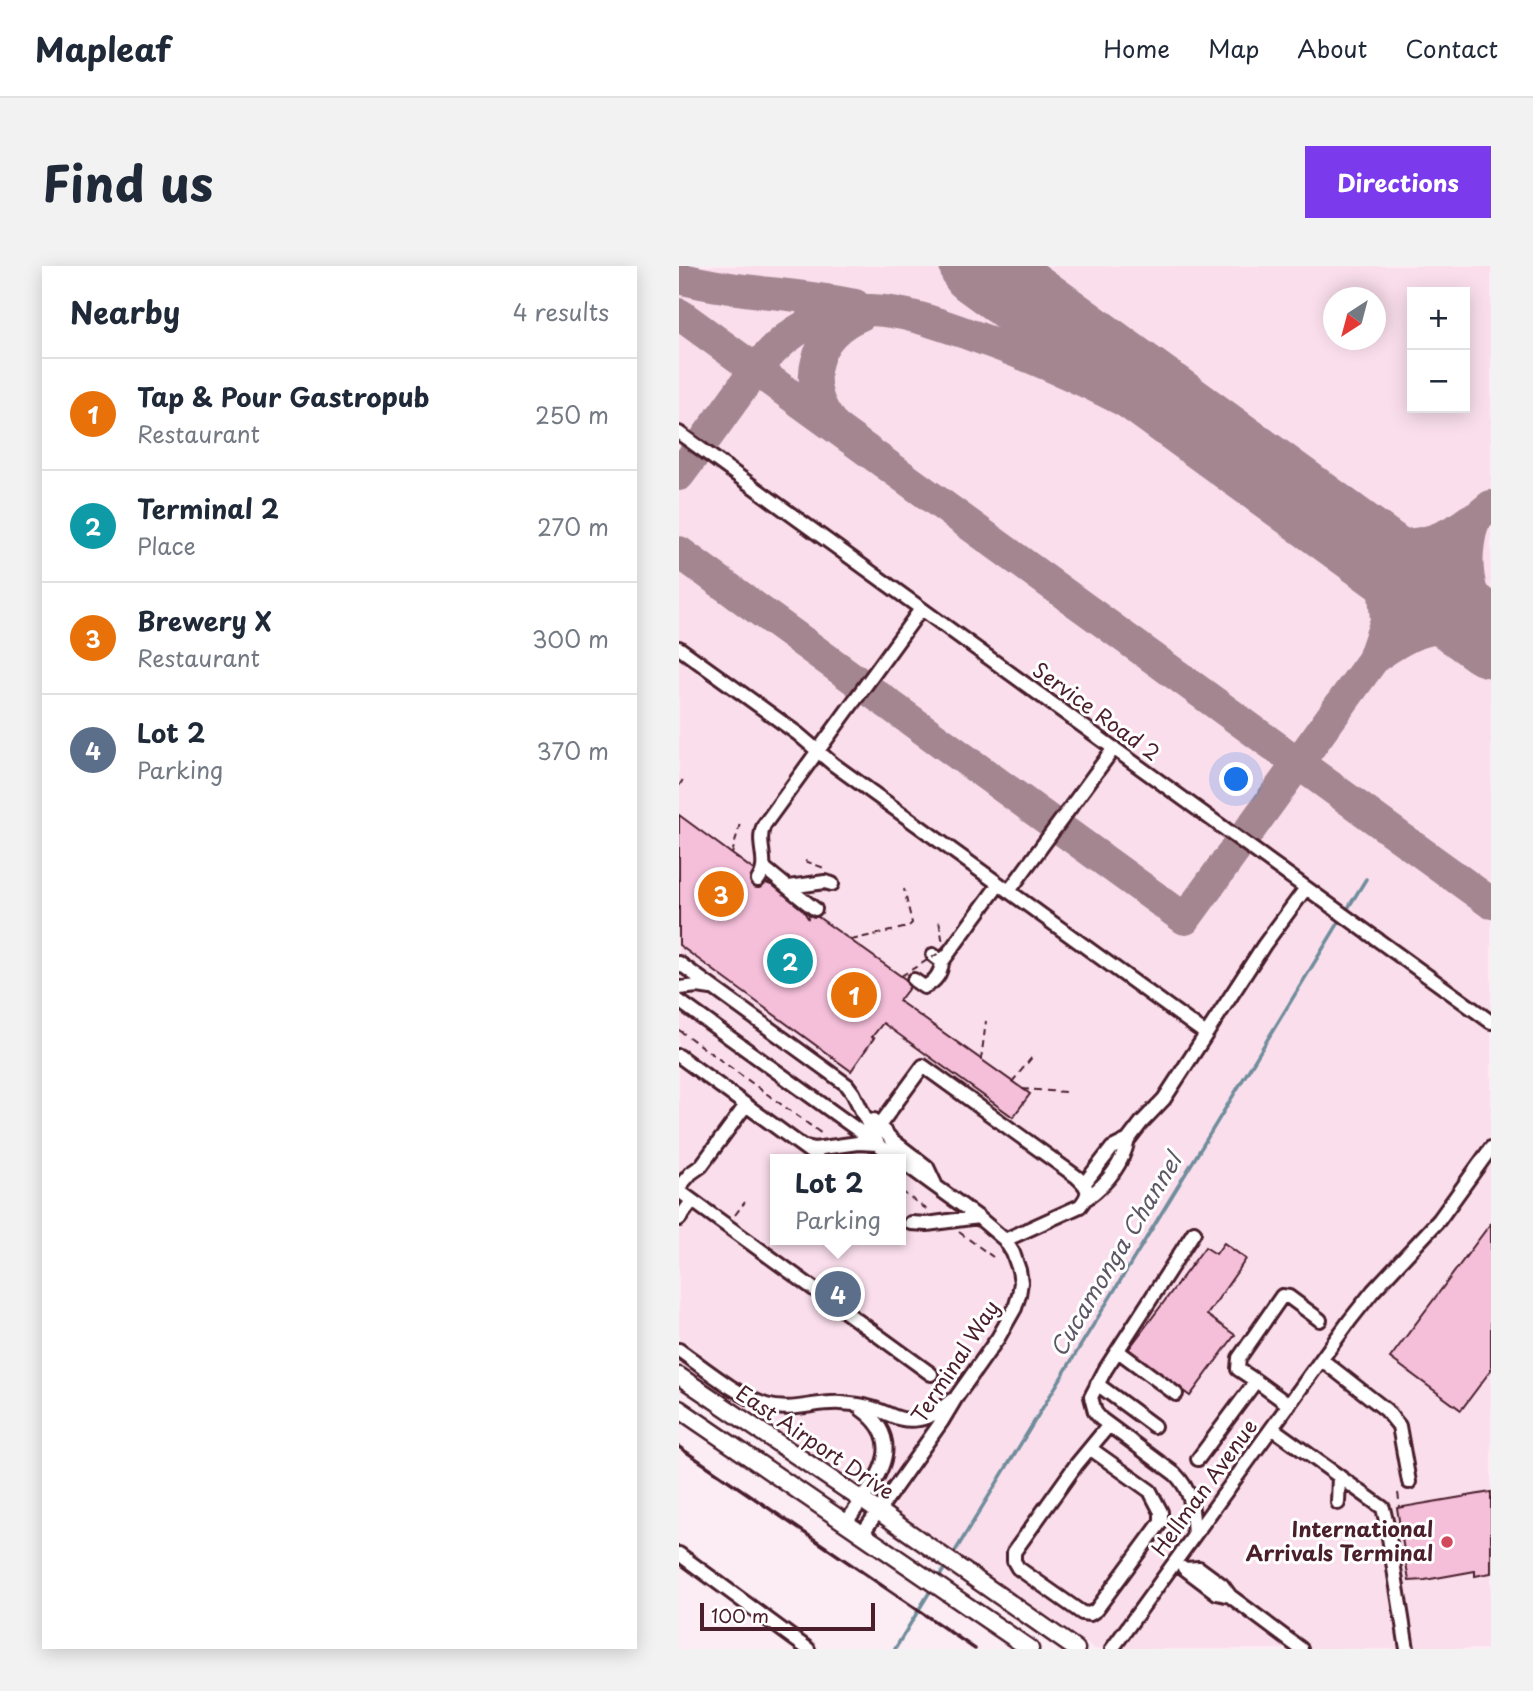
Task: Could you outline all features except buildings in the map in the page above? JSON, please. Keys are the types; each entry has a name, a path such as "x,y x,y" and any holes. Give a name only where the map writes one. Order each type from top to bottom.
{"main road":[{"name":"East Airport Drive","path":"679,1376 1076,1649"},
{"path":"679,1409 1030,1649"}],"street":[{"name":"Service Road 2","path":"679,433 1491,1022"},
{"path":"789,887 826,883 811,906 789,887 762,874 762,831 921,608"},
{"path":"679,648 798,734 833,764 1206,1034"},
{"path":"915,980 924,987 931,984 941,971 937,958 1004,888 1114,748"},
{"path":"1005,1240 1080,1206 1102,1187 1124,1157 1128,1140 1140,1123 1164,1099 1264,945 1306,888"},
{"path":"679,963 837,1077 853,1093 878,1144"},
{"path":"679,988 698,986 715,989"},
{"name":"Terminal Way","path":"679,1001 892,1154"},
{"path":"679,1056 813,1154"},
{"path":"879,1126 923,1066 1077,1177 1088,1192 1087,1198"},
{"path":"679,1219 683,1195 745,1105"},
{"path":"858,1105 891,1140 927,1167 936,1187"},
{"path":"1084,1184 1112,1148 1128,1140"},
{"path":"803,1146 815,1149 858,1143 878,1144"},
{"name":"Hellman Avenue","path":"1112,1649 1180,1566 1194,1535 1350,1320 1439,1220 1491,1148"},
{"name":"Terminal Way","path":"862,1534 998,1338 1015,1308 1021,1282 1013,1253 1005,1240 906,1164"},
{"path":"683,1195 931,1374"},
{"path":"911,1223 927,1224 978,1217"},
{"path":"1194,1232 1091,1397 1095,1412 1109,1425 1182,1480 1188,1489 1194,1535"},
{"path":"1289,1405 1238,1369 1238,1358 1282,1296 1289,1297 1320,1320"},
{"path":"679,1350 740,1392 764,1405 787,1408 825,1403 851,1405 869,1407 890,1416 910,1420 936,1413 957,1395"},
{"path":"1118,1351 1176,1394"},
{"path":"1325,1355 1386,1410 1399,1426 1409,1482"},
{"path":"1198,1460 1256,1381"},
{"path":"1097,1384 1154,1426"},
{"path":"846,1523 882,1468 885,1458 884,1437 879,1425 862,1409 851,1405"},
{"path":"1091,1449 1150,1491 1161,1512 1161,1522 1096,1610 1090,1614 1082,1613 1018,1568 1014,1561 1014,1552 1076,1465 1109,1425"},
{"path":"1272,1428 1383,1508 1407,1649"},
{"path":"1338,1503 1339,1476"},
{"path":"679,1555 808,1649"},
{"path":"1180,1566 1217,1593 1230,1596 1301,1649"}],"path":[{"path":"679,786 684,778"},
{"path":"732,854 740,823"},
{"path":"851,940 908,927 912,923 904,889"},
{"path":"901,976 944,950 939,920"},
{"path":"981,1060 986,1021"},
{"path":"679,1030 839,1146"},
{"path":"1012,1082 1033,1056"},
{"path":"1022,1089 1065,1092"},
{"path":"733,1218 745,1202"},
{"path":"1398,1493 1401,1507"},
{"path":"1330,1533 1387,1524"},
{"path":"1321,1526 1328,1528 1330,1533 1327,1539 1322,1541 1315,1533 1321,1526"}],"shaded area":[{"path":"679,266 1491,266 1491,1649 1095,1649 679,1365"}],"waterway":[{"name":"Cucamonga Channel","path":"1345,913 1366,879"},
{"name":"Cucamonga Channel","path":"951,1558 1341,919"},
{"name":"Cucamonga Channel","path":"938,1579 947,1564"},
{"name":"Cucamonga Channel","path":"895,1649 932,1588"}],"taxiway":[{"path":"679,278 723,287 855,305"},
{"path":"679,475 756,370 783,341 805,326 829,316 871,310 899,313 940,324 1074,376 1165,423 1340,528 1358,535 1391,544 1422,543 1438,539 1470,520"},
{"path":"679,314 1491,903"},
{"path":"832,423 816,393 817,362 832,334 861,315"},
{"path":"679,552 1185,919 1475,519 1491,506"},
{"path":"1473,524 1468,552 1469,580 1477,606 1491,630"},
{"path":"1343,532 1370,560 1384,591 1386,621 1373,659 1402,640 1429,630 1457,630 1491,642"}],"runway":[{"path":"979,266 1491,638"}],"railway":[{"path":"679,1447 975,1649"}],"place":[{"name":"Brewery X","path":"721,894"},
{"name":"Terminal 2","path":"790,961"},
{"name":"Tap & Pour Gastropub","path":"854,995"},
{"name":"Lot 2","path":"838,1294"},
{"name":"International Arrivals Terminal","path":"1447,1542"}]}
